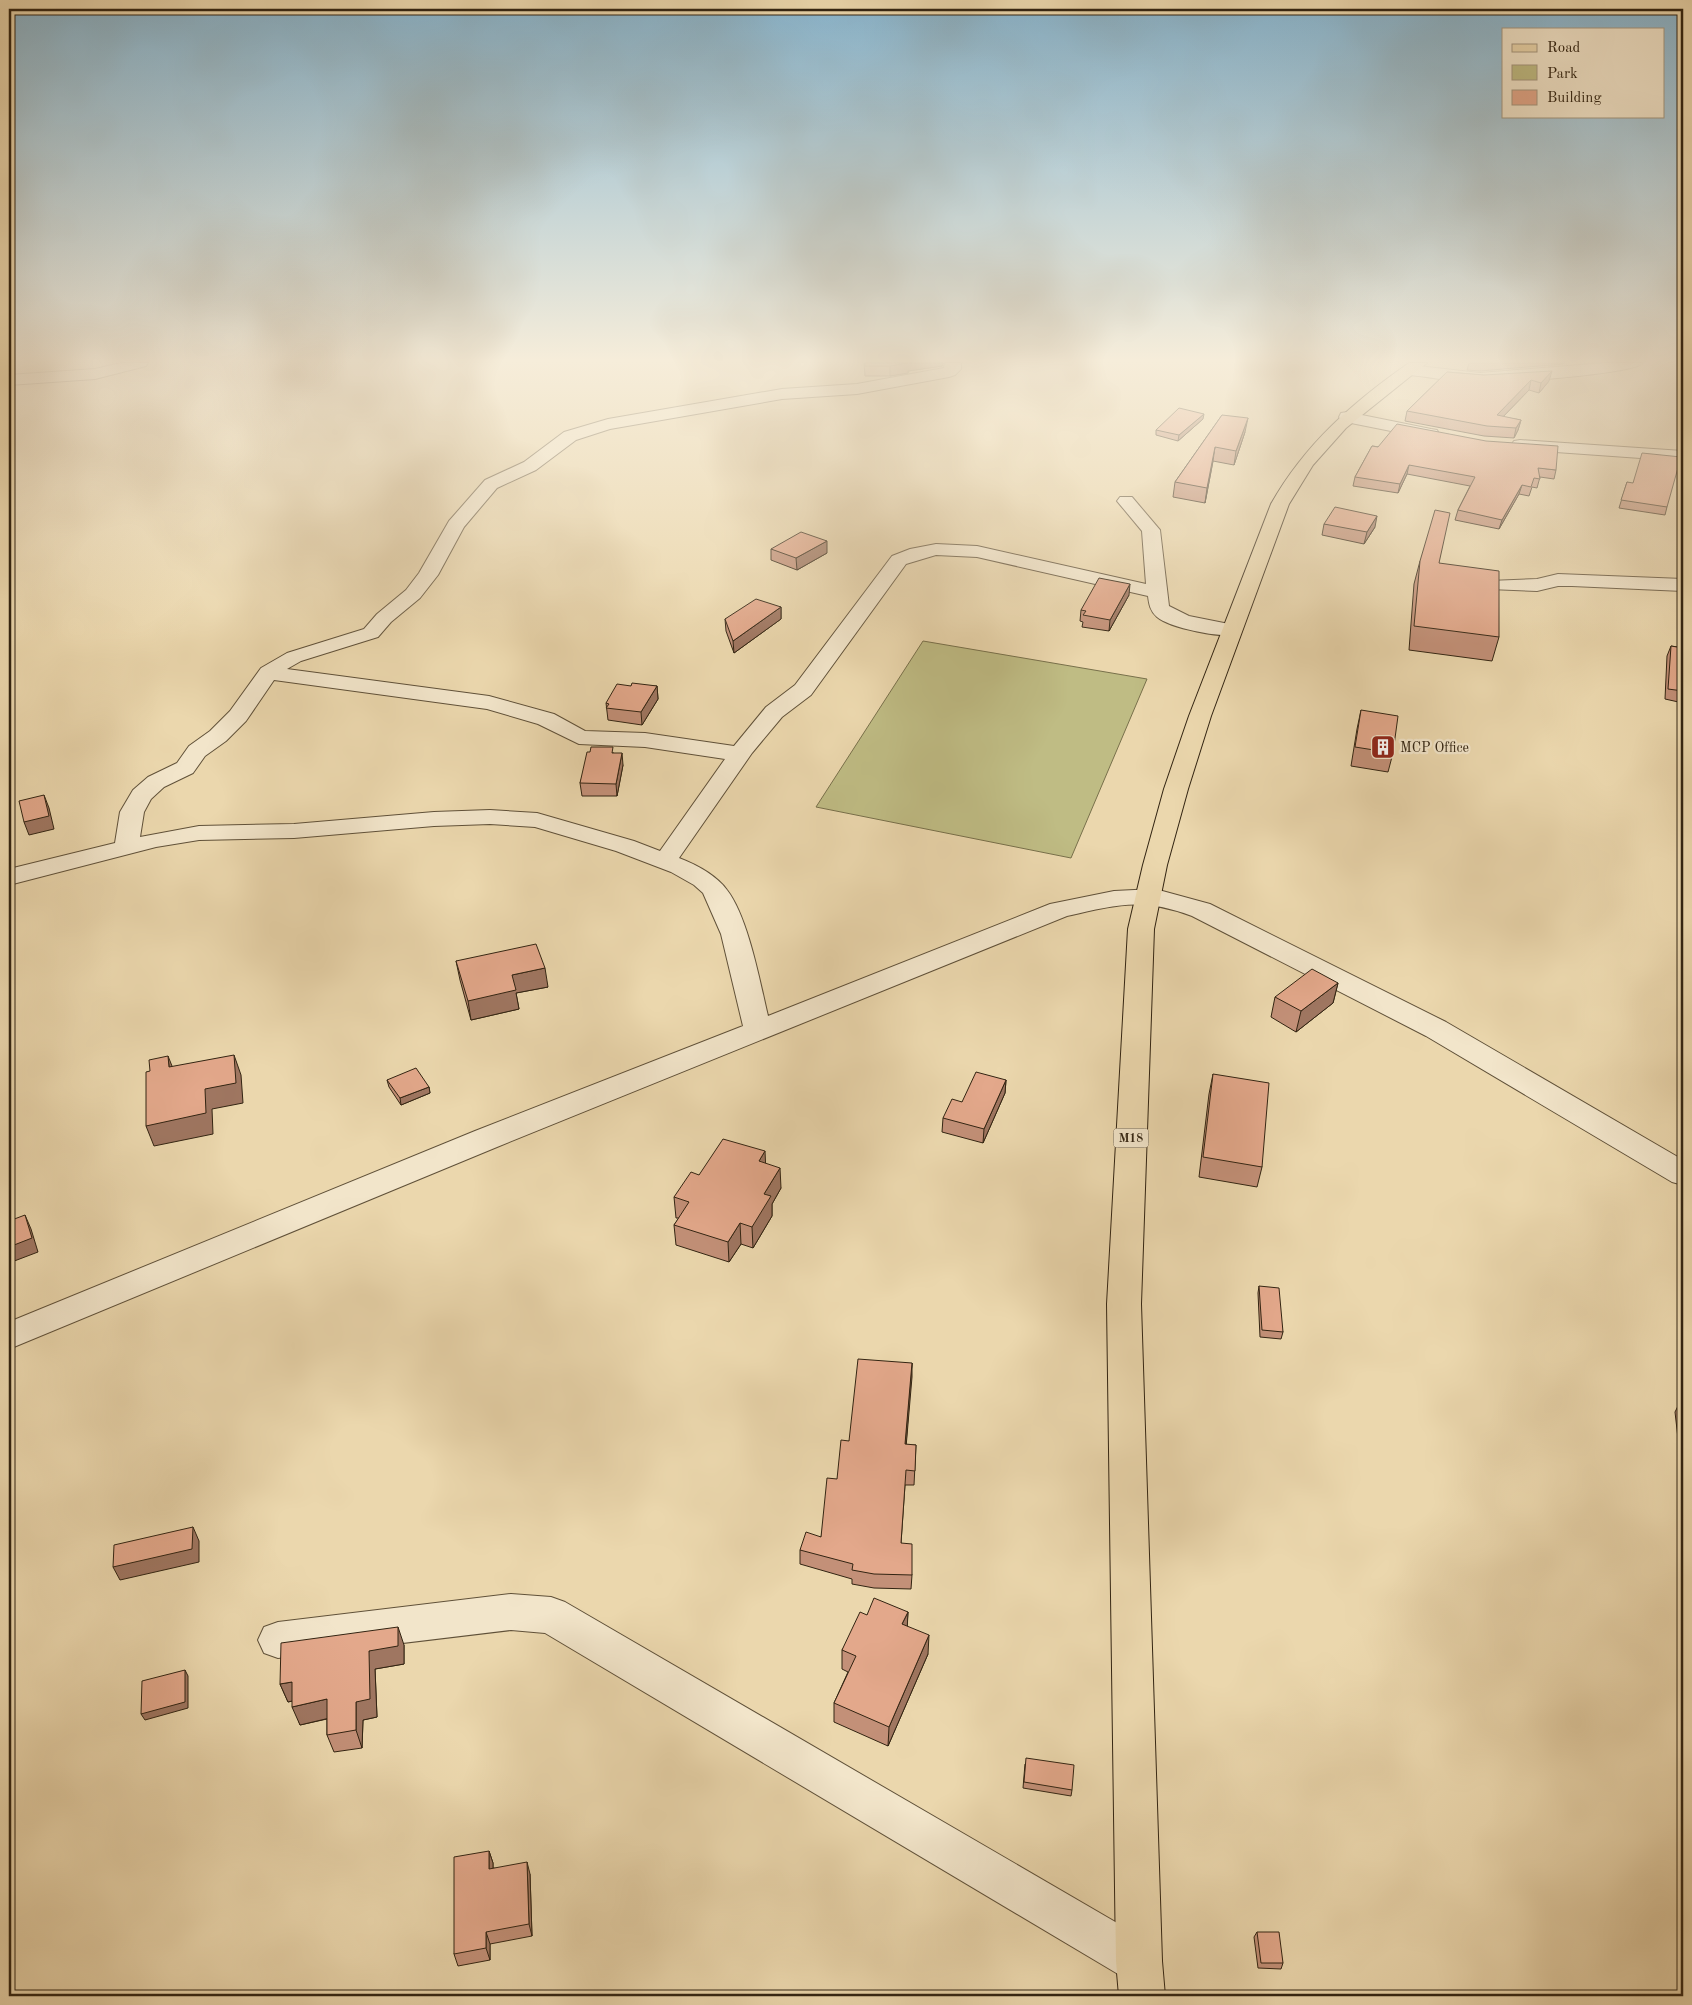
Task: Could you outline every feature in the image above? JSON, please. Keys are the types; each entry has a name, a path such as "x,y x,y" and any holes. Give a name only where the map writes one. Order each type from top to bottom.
{"main road":[{"name":"M18","path":"1140,1979 1124,1304 1135,1041 1142,929 1148,896 1176,789 1232,630 1271,522 1290,483 1310,457"}],"street":[{"path":"126,848 132,812 142,795 156,782 187,766 197,751 218,736 238,716 269,673 294,657 371,633 384,618 413,594 428,575 456,525 491,484 530,466 543,457"},
{"path":"1126,502 1151,530 1160,609 1180,621 1232,630"},
{"path":"665,861 739,754 774,712 803,690 899,560 912,553 964,550 995,554 1157,592"},
{"path":"1496,585 1537,585 1558,580 1683,585"},
{"path":"269,673 489,703 546,719 575,735 591,739 645,740 739,754"},
{"path":"9,877 126,848 199,833 294,831 434,819 518,818 571,828 665,861 704,880 718,895 734,934 758,1029"},
{"path":"9,1336 758,1029 1059,910 1104,900 1148,896 1201,910 1436,1029 1683,1174"},
{"path":"278,1640 512,1612 551,1615 1140,1979"}],"green space":[{"path":"923,641 1147,679 1071,858 816,807"}],"building":[{"path":"1193,457 1213,457 1207,488 1175,482"},
{"path":"1366,457 1557,457 1556,470 1538,468 1540,479 1534,478 1531,487 1522,485 1502,520 1458,510 1475,477 1409,465 1400,484 1355,477"},
{"path":"1641,457 1681,457 1667,507 1621,500 1627,482 1633,483"},
{"path":"1335,507 1377,516 1367,532 1324,524"},
{"path":"1435,510 1450,513 1439,563 1499,571 1499,637 1414,626 1420,561"},
{"path":"801,532 827,541 796,558 771,549"},
{"path":"1099,578 1130,584 1110,620 1083,615 1086,611 1081,610"},
{"path":"756,599 781,607 733,641 725,619"},
{"path":"1671,646 1683,648 1683,691 1668,689"},
{"path":"632,683 657,686 641,712 606,708 609,704 606,703 617,684 631,686"},
{"path":"1361,710 1398,716 1393,753 1355,747"},
{"path":"591,747 613,747 612,753 622,753 616,784 580,783 587,752 590,752"},
{"path":"44,795 49,816 24,822 19,801"},
{"path":"536,944 545,968 512,975 516,990 468,1001 456,961"},
{"path":"1312,969 1338,983 1301,1011 1275,997"},
{"path":"234,1055 236,1083 205,1089 206,1113 146,1126 146,1072 150,1071 149,1060 168,1056 169,1067"},
{"path":"416,1068 429,1087 400,1098 387,1080"},
{"path":"976,1072 1006,1080 984,1129 943,1118 952,1099 962,1102"},
{"path":"1213,1074 1269,1083 1262,1167 1203,1157"},
{"path":"723,1139 765,1151 759,1161 780,1168 764,1194 771,1196 752,1227 740,1223 728,1242 674,1225 689,1202 674,1197 691,1172 699,1175"},
{"path":"25,1215 32,1238 9,1247 9,1221"},
{"path":"1259,1286 1279,1288 1283,1332 1262,1330"},
{"path":"858,1359 912,1363 905,1444 916,1445 915,1471 906,1470 901,1543 912,1544 912,1575 874,1574 852,1570 853,1564 800,1550 806,1532 821,1537 827,1478 837,1479 841,1440 849,1441"},
{"path":"193,1527 192,1549 113,1567 114,1545"},
{"path":"874,1598 908,1612 902,1624 929,1635 889,1727 834,1703 856,1656 842,1650 860,1612 867,1615"},
{"path":"398,1627 398,1646 369,1651 370,1699 356,1702 356,1730 327,1735 327,1699 292,1707 292,1682 280,1684 281,1643"},
{"path":"185,1670 185,1702 141,1714 142,1681"},
{"path":"1026,1758 1074,1765 1072,1790 1024,1782"},
{"path":"489,1851 489,1869 527,1862 529,1924 486,1932 486,1948 454,1954 454,1857"},
{"path":"1257,1932 1279,1932 1283,1963 1261,1963"}],"place":[{"name":"MCP Office","path":"1383,747"}]}
